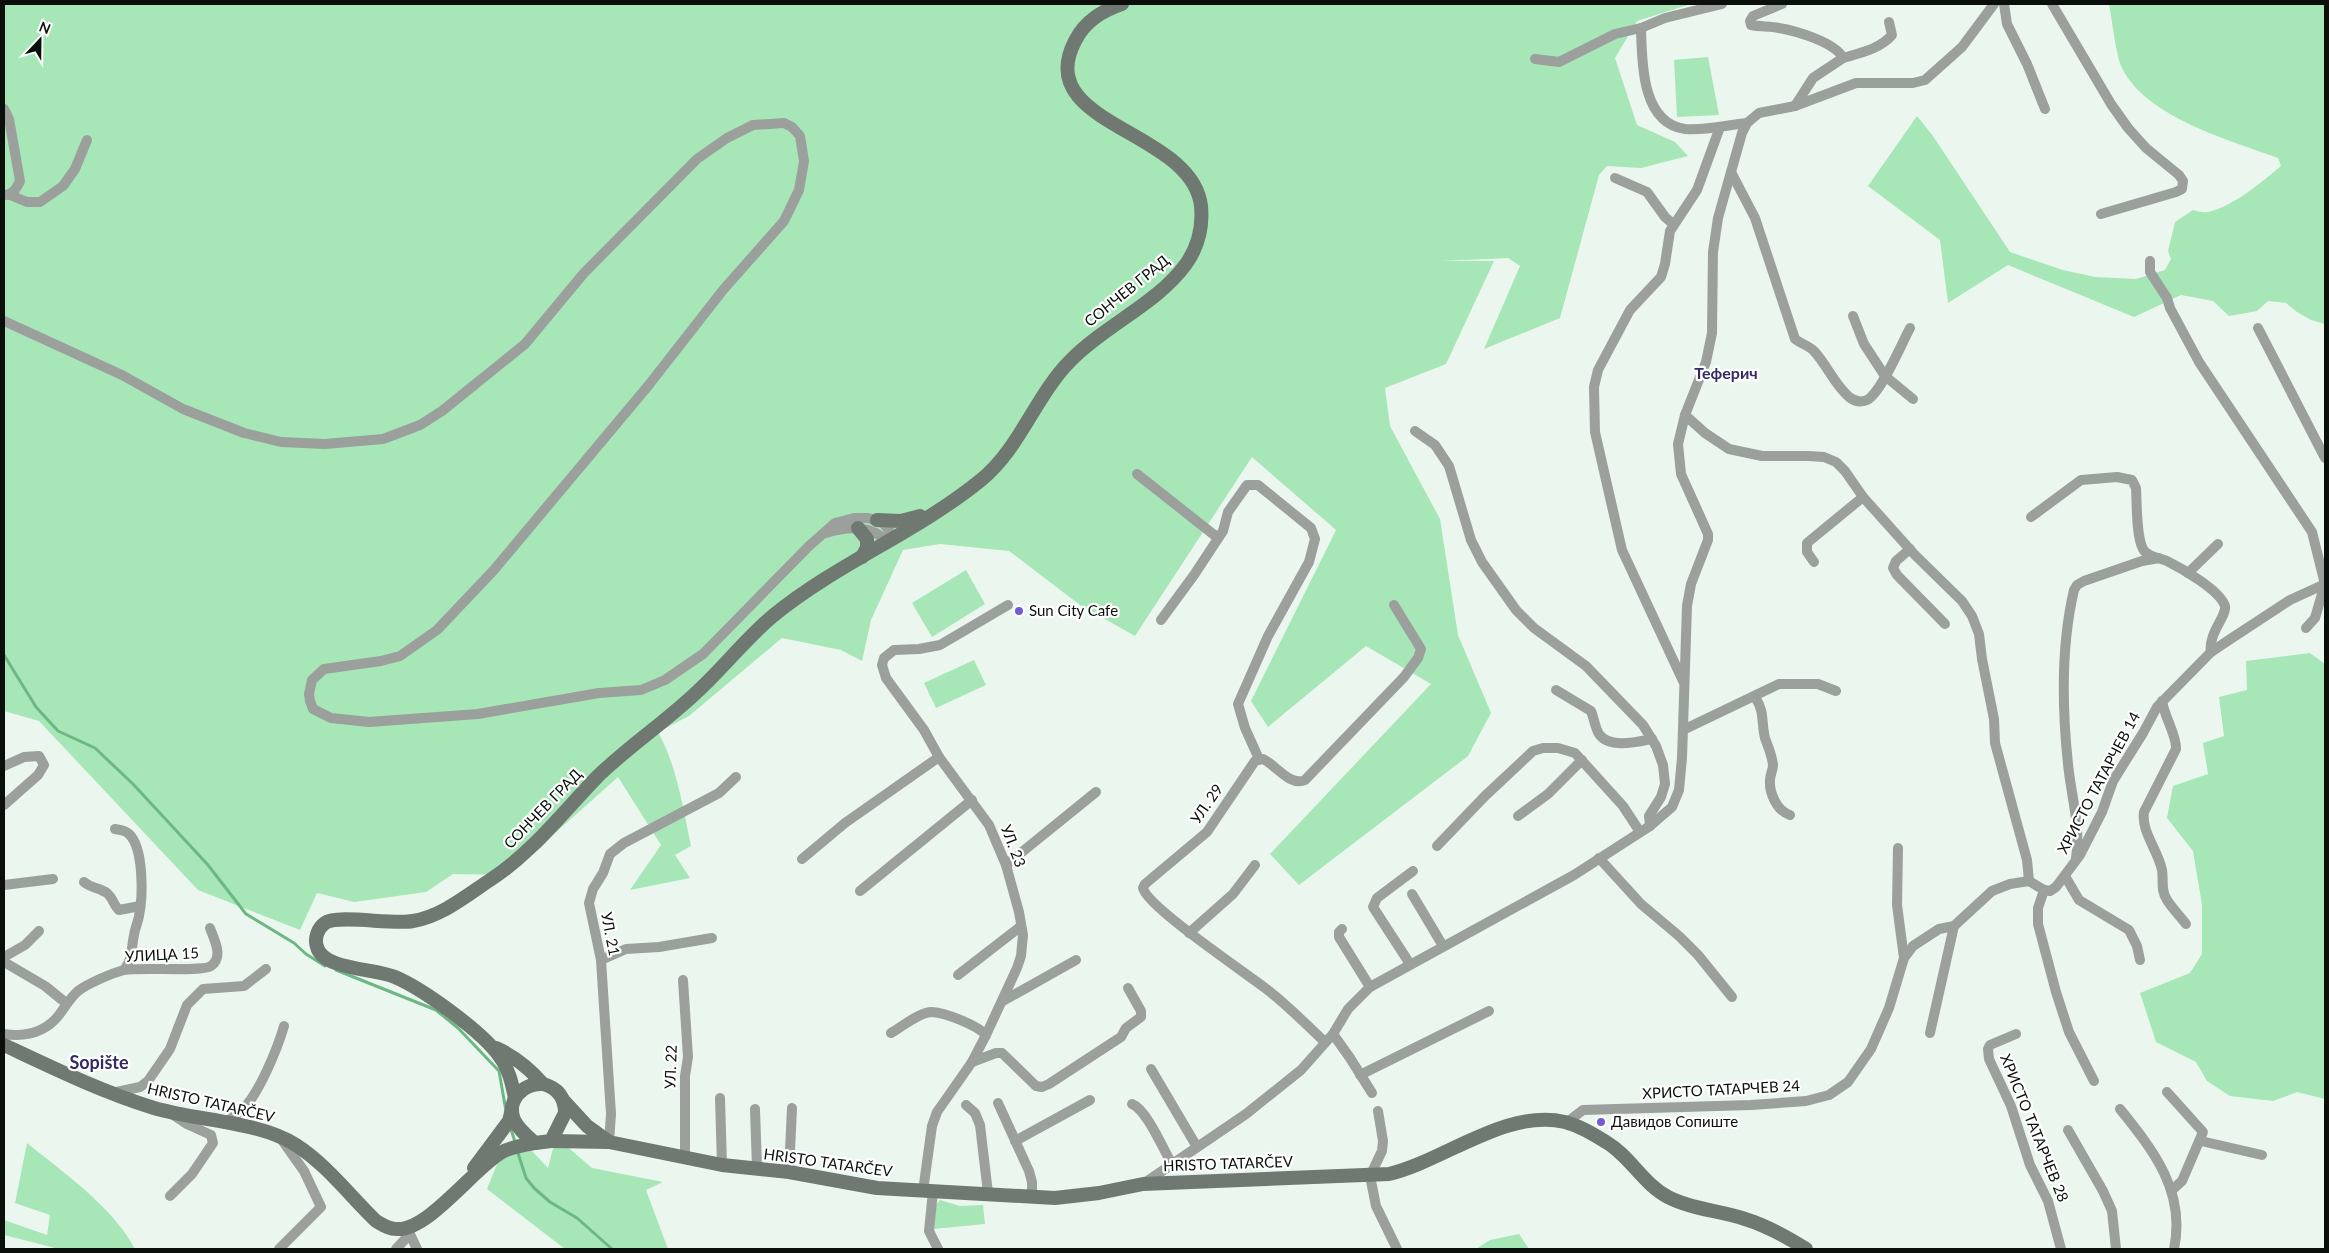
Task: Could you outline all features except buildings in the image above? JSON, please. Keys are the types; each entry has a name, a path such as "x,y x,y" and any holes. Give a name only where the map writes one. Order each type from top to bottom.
{"main road":[{"name":"СОНЧЕВ ГРАД","path":"489,1045 470,1026 402,980 365,968 339,966 325,959 317,950 318,932 324,924 337,920 382,923 421,920 436,915 499,875 536,844 605,770 696,694 773,616 815,586 956,498 993,469 1015,444 1054,377 1083,348 1172,280 1194,251 1202,222 1200,198 1192,179 1176,162 1162,152 1090,109 1076,95 1069,83 1069,54 1079,34 1095,16 1122,4"},
{"path":"877,520 901,521 933,513"},
{"path":"858,528 867,539 867,548 862,557"},
{"name":"HRISTO TATARČEV","path":"4,1045 112,1093 170,1112 259,1130 279,1137 296,1145 314,1159 376,1221 387,1227 409,1231"},
{"path":"409,1231 434,1212 462,1184 502,1152 535,1143 551,1141 564,1120 565,1106 563,1100 553,1088 543,1084 517,1060 489,1045"},
{"path":"489,1045 498,1053 505,1064 514,1102 515,1122 523,1134 535,1143"},
{"path":"462,1184 509,1121 514,1102 524,1088 543,1084"},
{"name":"HRISTO TATARČEV","path":"563,1100 586,1126 610,1142"},
{"name":"HRISTO TATARČEV","path":"551,1141 610,1142 722,1165 789,1172 870,1187 1055,1198 1143,1184 1370,1176 1403,1171 1489,1132 1520,1124 1551,1120 1566,1122 1587,1130 1610,1144 1643,1177 1668,1197 1766,1226 1806,1249"}],"street":[{"path":"1535,59 1559,62 1615,34 1641,28 1664,18 1722,4"},
{"path":"1782,4 1753,16 1750,21 1751,25 1780,28 1829,44 1839,51 1843,58"},
{"path":"1143,1184 1246,1114 1301,1070 1333,1034 1348,1008 1370,987 1574,875 1650,826 1675,801 1681,775 1688,595 1708,534 1687,490 1679,467 1678,444 1685,415 1700,380 1712,334 1713,252 1718,218 1742,133 1747,123 1758,113 1795,106 1856,83 1913,83 1925,80 1962,47 1994,4"},
{"path":"2004,4 2007,24 2027,64 2045,109"},
{"path":"2052,4 2111,104 2128,128 2146,148 2183,181 2182,189 2176,192 2101,214"},
{"path":"1795,106 1813,78 1843,58 1875,48 1887,41 1892,35 1889,22"},
{"path":"1641,28 1645,80 1658,115 1683,129 1747,123"},
{"path":"4,108 9,119 20,181 17,188 7,195"},
{"path":"4,321 122,375 183,409 244,433 281,442 325,444 383,439 420,425 442,411 525,344 584,273 697,159 720,142 748,128 763,124 784,123 792,127 800,136 804,161 802,178 792,206 784,221 723,290 648,386 493,571 437,630 400,656 381,661 324,669 312,680 309,694 310,701 313,709 331,718 369,722 478,714 599,693 640,690 665,680 703,654 831,526 843,520 862,518 877,520 883,523 888,530 888,542"},
{"path":"1684,684 1622,550 1595,432 1594,387 1598,370 1630,310 1661,277 1673,224 1698,190 1720,127"},
{"path":"7,195 27,202 40,202 63,186 75,169 87,140"},
{"path":"1731,172 1754,218 1795,339 1807,345 1815,353 1841,389 1857,402 1867,400 1894,362 1910,328"},
{"path":"1615,178 1647,192 1665,217 1673,224"},
{"path":"2150,261 2150,272 2167,298 2170,308 2200,362 2308,523 2315,541 2325,584 2315,618 2306,628"},
{"path":"1853,316 1864,344 1885,376 1913,399"},
{"path":"2258,328 2325,458"},
{"path":"1685,415 1705,434 1729,449 1762,456 1824,457 1836,462 1846,471 1863,496 1910,549 1962,601 1976,624 1993,710 1995,743 2027,860 2028,881 2044,890 2038,908 2038,924 2056,992 2069,1032 2094,1080"},
{"path":"1415,431 1435,445 1449,466 1471,540 1482,562 1511,603 1534,628 1586,666 1643,725 1652,740 1663,765 1665,784 1661,797 1649,816 1650,826"},
{"path":"1137,474 1218,538"},
{"path":"2032,517 2081,480 2128,478 2134,482 2142,546 2146,552 2188,573 2215,594 2225,606 2211,637 2211,652"},
{"path":"1161,620 1218,538 1231,506 1247,485 1258,485 1311,528 1315,538 1309,562 1268,636 1238,704 1244,728 1259,759 1266,760 1295,782 1305,780 1404,677 1418,658 1421,649 1394,605"},
{"path":"1814,562 1807,552 1807,544 1863,496"},
{"path":"825,533 844,528 858,528 876,533 888,542"},
{"path":"2188,573 2218,544"},
{"path":"1910,549 1896,561 1894,568 1897,575 1945,624"},
{"path":"2075,862 2078,825 2067,757 2064,700 2066,645 2074,590 2077,584 2084,581 2142,561 2159,558"},
{"name":"ХРИСТО ТАТАРЧЕВ 14","path":"2044,890 2056,887 2075,862 2102,812 2117,775 2157,706 2211,652 2290,600 2325,584"},
{"name":"УЛ. 23","path":"938,1249 928,1231 928,1191 932,1126 937,1112 972,1062 1021,956 1023,945 1019,912 1006,865 989,825 939,757 924,730 884,673 882,665 884,658 894,650 919,649 940,645 1008,605"},
{"path":"1683,730 1779,684 1791,682 1818,684 1836,691"},
{"path":"1556,690 1591,711 1598,733 1604,738 1613,742 1629,743 1652,740"},
{"path":"1755,697 1761,706 1765,737 1772,758 1773,767 1770,783 1772,794 1783,813 1790,815"},
{"path":"2162,701 2164,714 2176,743 2176,749 2144,812 2142,822 2158,853 2163,872 2163,890 2166,899 2186,924"},
{"path":"1437,846 1485,796 1533,751 1543,748 1558,748 1575,753 1623,806 1640,832"},
{"path":"4,766 32,755 38,756 44,765 38,775 4,806"},
{"path":"802,859 844,823 939,757"},
{"name":"УЛ. 29","path":"1259,759 1248,769 1207,832 1145,884 1143,888 1148,897 1189,933 1293,1010 1325,1042"},
{"path":"1518,816 1548,794 1582,760"},
{"name":"УЛ. 21","path":"610,1142 611,1114 601,960 589,903 593,889 610,854 641,834 719,793 736,777"},
{"path":"1006,865 1096,792"},
{"path":"860,891 972,800"},
{"path":"115,829 124,830 130,834 135,844 142,886 130,962 124,970"},
{"path":"1898,848 1897,905 1904,958"},
{"path":"1599,858 1641,904 1698,955 1732,997"},
{"path":"1189,933 1233,894 1256,865"},
{"path":"1410,964 1374,907 1377,898 1413,871"},
{"path":"2065,876 2079,900 2129,930 2140,960"},
{"path":"4,885 53,879"},
{"name":"ХРИСТО ТАТАРЧЕВ 24","path":"1566,1122 1582,1110 1751,1105 1806,1101 1829,1096 1848,1082 1871,1049 1888,1008 1904,958 1921,939 1938,929 1954,926 1992,891 2010,884 2028,881"},
{"path":"84,882 90,887 105,892 120,910 140,906"},
{"path":"1412,894 1443,946"},
{"path":"958,975 1020,926"},
{"path":"1930,1033 1954,926"},
{"name":"УЛИЦА 15","path":"4,1034 26,1034 38,1031 53,1022 66,1003 79,991 124,970 190,968 203,970 210,968 217,961 218,955 210,928"},
{"path":"1342,930 1339,932 1339,937 1370,987"},
{"path":"4,957 25,945 39,931"},
{"path":"601,960 626,949 659,947 712,938"},
{"path":"1000,1003 1076,960"},
{"path":"4,962 45,986 66,1003"},
{"path":"112,1093 140,1087 148,1081 170,1049 181,1016 198,992 203,989 244,986 266,970"},
{"name":"УЛ. 22","path":"683,980 688,1057 685,1076 685,1156"},
{"path":"972,1062 996,1053 1002,1053 1036,1086 1042,1087 1049,1084 1121,1037 1126,1028 1141,1017 1142,1011 1128,988"},
{"path":"1360,1075 1489,1011"},
{"path":"890,1033 923,1014 932,1012 976,1027 986,1034"},
{"path":"225,1124 233,1114 243,1110 250,1100 276,1052 284,1026"},
{"path":"1333,1034 1372,1093"},
{"name":"ХРИСТО ТАТАРЧЕВ 28","path":"2016,1034 1990,1045 1988,1049 1989,1059 2011,1106 2030,1165 2048,1201 2061,1249"},
{"path":"1151,1069 1197,1147"},
{"path":"2168,1092 2201,1127 2203,1132 2201,1141 2182,1181 2172,1190"},
{"path":"720,1098 722,1165"},
{"path":"1015,1141 1090,1100"},
{"path":"998,1103 1030,1176 1032,1196"},
{"path":"966,1104 975,1113 980,1125 988,1193"},
{"path":"1132,1104 1141,1111 1172,1164"},
{"path":"789,1172 792,1108"},
{"path":"755,1109 757,1168"},
{"path":"2120,1109 2152,1150 2172,1190 2176,1221 2174,1249"},
{"path":"1378,1111 1383,1141 1382,1151 1370,1176 1376,1206 1397,1249"},
{"path":"170,1112 187,1124 212,1135 213,1138 213,1143 198,1167 170,1196"},
{"path":"2068,1130 2103,1191 2112,1211 2116,1249"},
{"path":"279,1137 301,1164 321,1207 279,1249"},
{"path":"2201,1141 2262,1155"},
{"path":"396,1249 409,1231"},
{"path":"409,1231 416,1249"}],"green space":[{"path":"4,4 1691,4 1637,21 1615,58 1637,125 1675,142 1688,156 1641,168 1607,166 1599,175 1560,318 1484,349 1520,266 1508,258 1441,261 1494,261 1446,364 1385,388 1390,426 1440,519 1458,635 1491,713 1468,756 1299,885 1270,854 1431,684 1366,646 1268,727 1251,701 1336,530 1252,457 1135,636 1080,605 1009,551 940,544 903,550 871,620 862,661 841,650 782,638 689,716 658,732 675,773 691,846 675,855 690,878 630,890 661,845 618,777 508,875 453,874 426,892 354,902 317,893 300,930 198,890 39,721 4,711"},
{"path":"2109,4 2325,4 2325,324 2311,320 2286,303 2268,301 2257,311 2229,316 2213,301 2181,295 2134,317 2008,265 1948,303 1940,240 1868,186 1917,116 1933,136 2010,252 2063,270 2095,277 2136,279 2165,270 2171,259 2168,251 2175,222 2193,210 2208,212 2227,205 2281,166 2278,158 2213,135 2169,113 2150,100 2134,85 2120,62"},
{"path":"1708,57 1719,115 1677,117 1674,60"},
{"path":"966,570 985,604 932,637 912,603"},
{"path":"2310,653 2325,664 2325,1099 2297,1092 2273,1101 2230,1096 2207,1081 2196,1062 2156,1042 2140,993 2190,973 2202,954 2202,905 2193,851 2167,818 2173,786 2208,774 2203,743 2224,736 2219,697 2247,690 2246,661"},
{"path":"974,660 986,685 936,708 924,683"},
{"path":"556,1137 592,1168 663,1182 646,1190 668,1249 565,1249 487,1189 500,1157 529,1148 548,1168"},
{"path":"27,1143 101,1205 126,1234 135,1249 59,1249 4,1235 4,1220 47,1235 50,1215 15,1203"},
{"path":"940,1200 960,1206 983,1205 985,1224 933,1229 935,1206"},
{"path":"1519,1234 1529,1249 1476,1249 1490,1240"}],"waterway":[{"path":"4,655 36,707 58,731 95,748 133,784 208,865 246,914 294,943 306,954 325,966"},
{"path":"336,970 436,1010 458,1028 499,1071 506,1111"},
{"path":"510,1126 515,1142"},
{"path":"517,1150 526,1178 534,1188 550,1202 577,1218 612,1249"}],"place":[{"name":"Sun City Cafe","path":"1019,611"},
{"name":"Давидов Сопиште","path":"1601,1122"}],"district":[{"name":"Теферич","path":"1726,373"},
{"name":"Sopište","path":"99,1063"}]}
